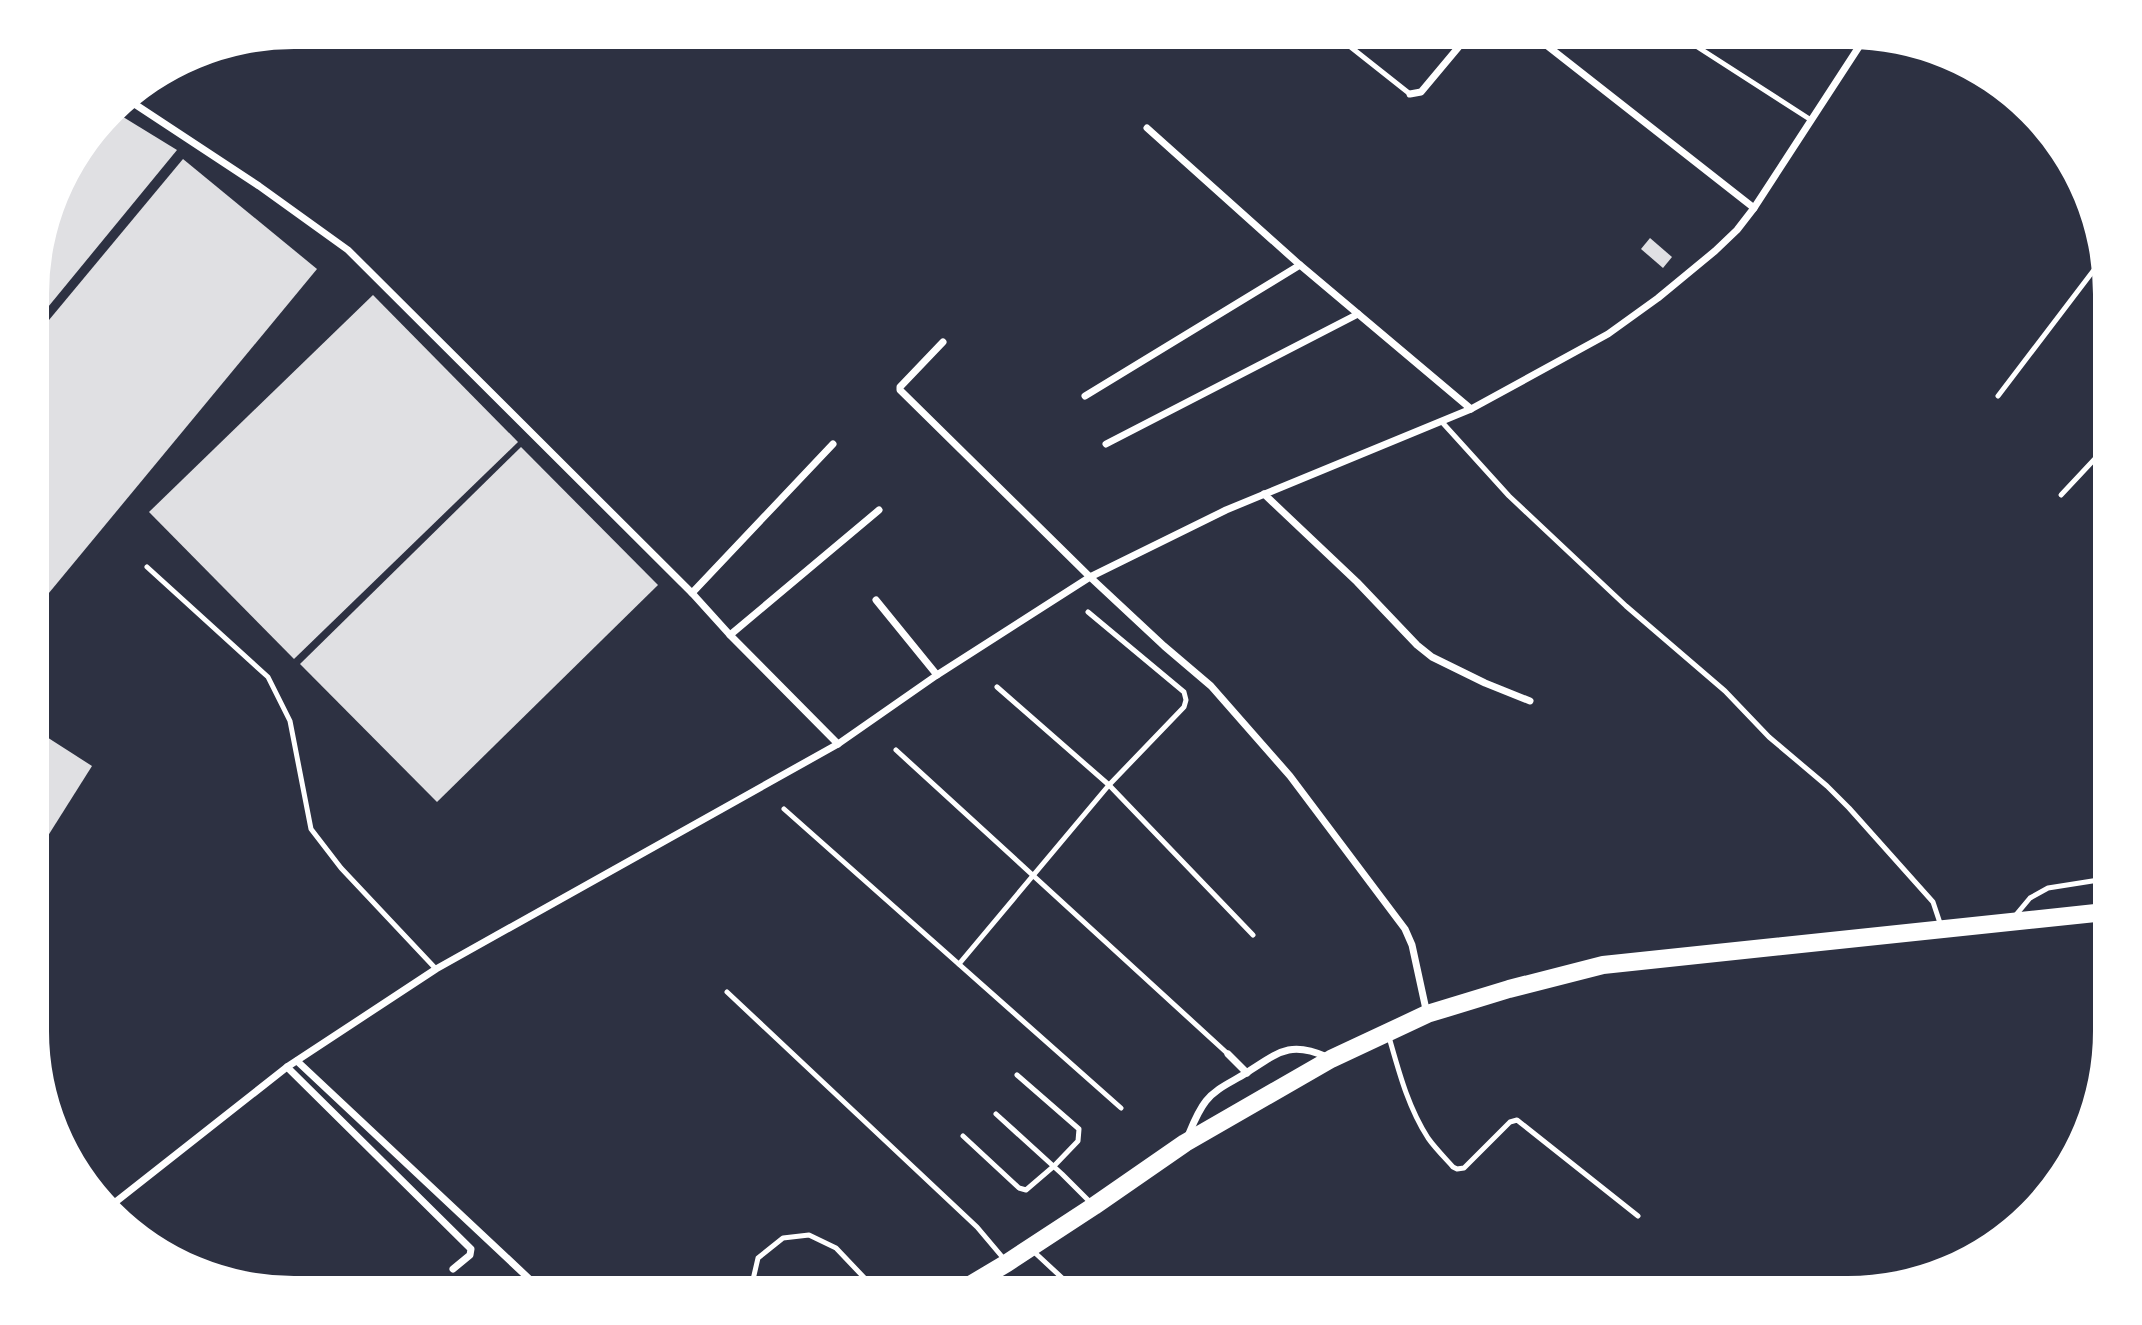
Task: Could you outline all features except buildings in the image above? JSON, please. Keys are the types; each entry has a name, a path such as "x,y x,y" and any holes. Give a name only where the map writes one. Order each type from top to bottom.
{"main road":[{"path":"986,1276 1185,1143 1331,1059 1427,1014 1603,965 2093,913"}],"street":[{"path":"1409,94 1421,92 1457,49"},
{"path":"1552,49 1754,208"},
{"path":"118,1200 287,1067 436,969 838,744 937,675 1090,577 1226,510 1471,409 1618,327 1658,299 1737,230 1857,50"},
{"path":"138,106 259,186 348,250 692,593 838,744"},
{"path":"1147,128 1300,265 1471,409"},
{"path":"1085,396 1300,265"},
{"path":"1106,444 1358,314"},
{"path":"943,342 900,390 1090,577 1211,686 1290,776 1405,929 1412,945 1427,1014"},
{"path":"692,593 833,444"},
{"path":"1264,494 1432,657 1530,701"},
{"path":"730,635 879,510"},
{"path":"876,600 937,675"},
{"path":"1185,1143 1206,1101 1219,1088 1247,1073 1271,1055 1309,1050 1331,1059"},
{"path":"1228,1054 1247,1073"},
{"path":"297,1061 525,1276"},
{"path":"287,1067 471,1249 470,1255 453,1269"}],"lane":[{"path":"1353,49 1409,94"},
{"path":"1701,49 1811,120"},
{"path":"1998,396 2092,273"},
{"path":"1441,421 1509,496 1626,606 1725,691 1769,737 1849,808 1933,902 1942,929"},
{"path":"2061,495 2092,461"},
{"path":"147,568 268,677 290,721 311,829 341,868 436,969"},
{"path":"960,964 1109,785 1184,707 1184,692 1088,612"},
{"path":"997,687 1109,785 1253,935"},
{"path":"896,750 1228,1054"},
{"path":"784,809 1121,1108"},
{"path":"2008,923 2031,898 2048,888 2093,881"},
{"path":"727,992 977,1227 1007,1263"},
{"path":"1388,1032 1399,1075 1412,1110 1429,1140 1453,1167 1464,1168 1510,1122 1517,1120 1638,1216"},
{"path":"963,1136 1019,1188 1026,1190 1078,1141 1079,1129 1017,1074"},
{"path":"996,1114 1094,1206"},
{"path":"754,1276 758,1258 783,1238 809,1235 836,1248 862,1276"},
{"path":"1030,1248 1060,1276"}]}
